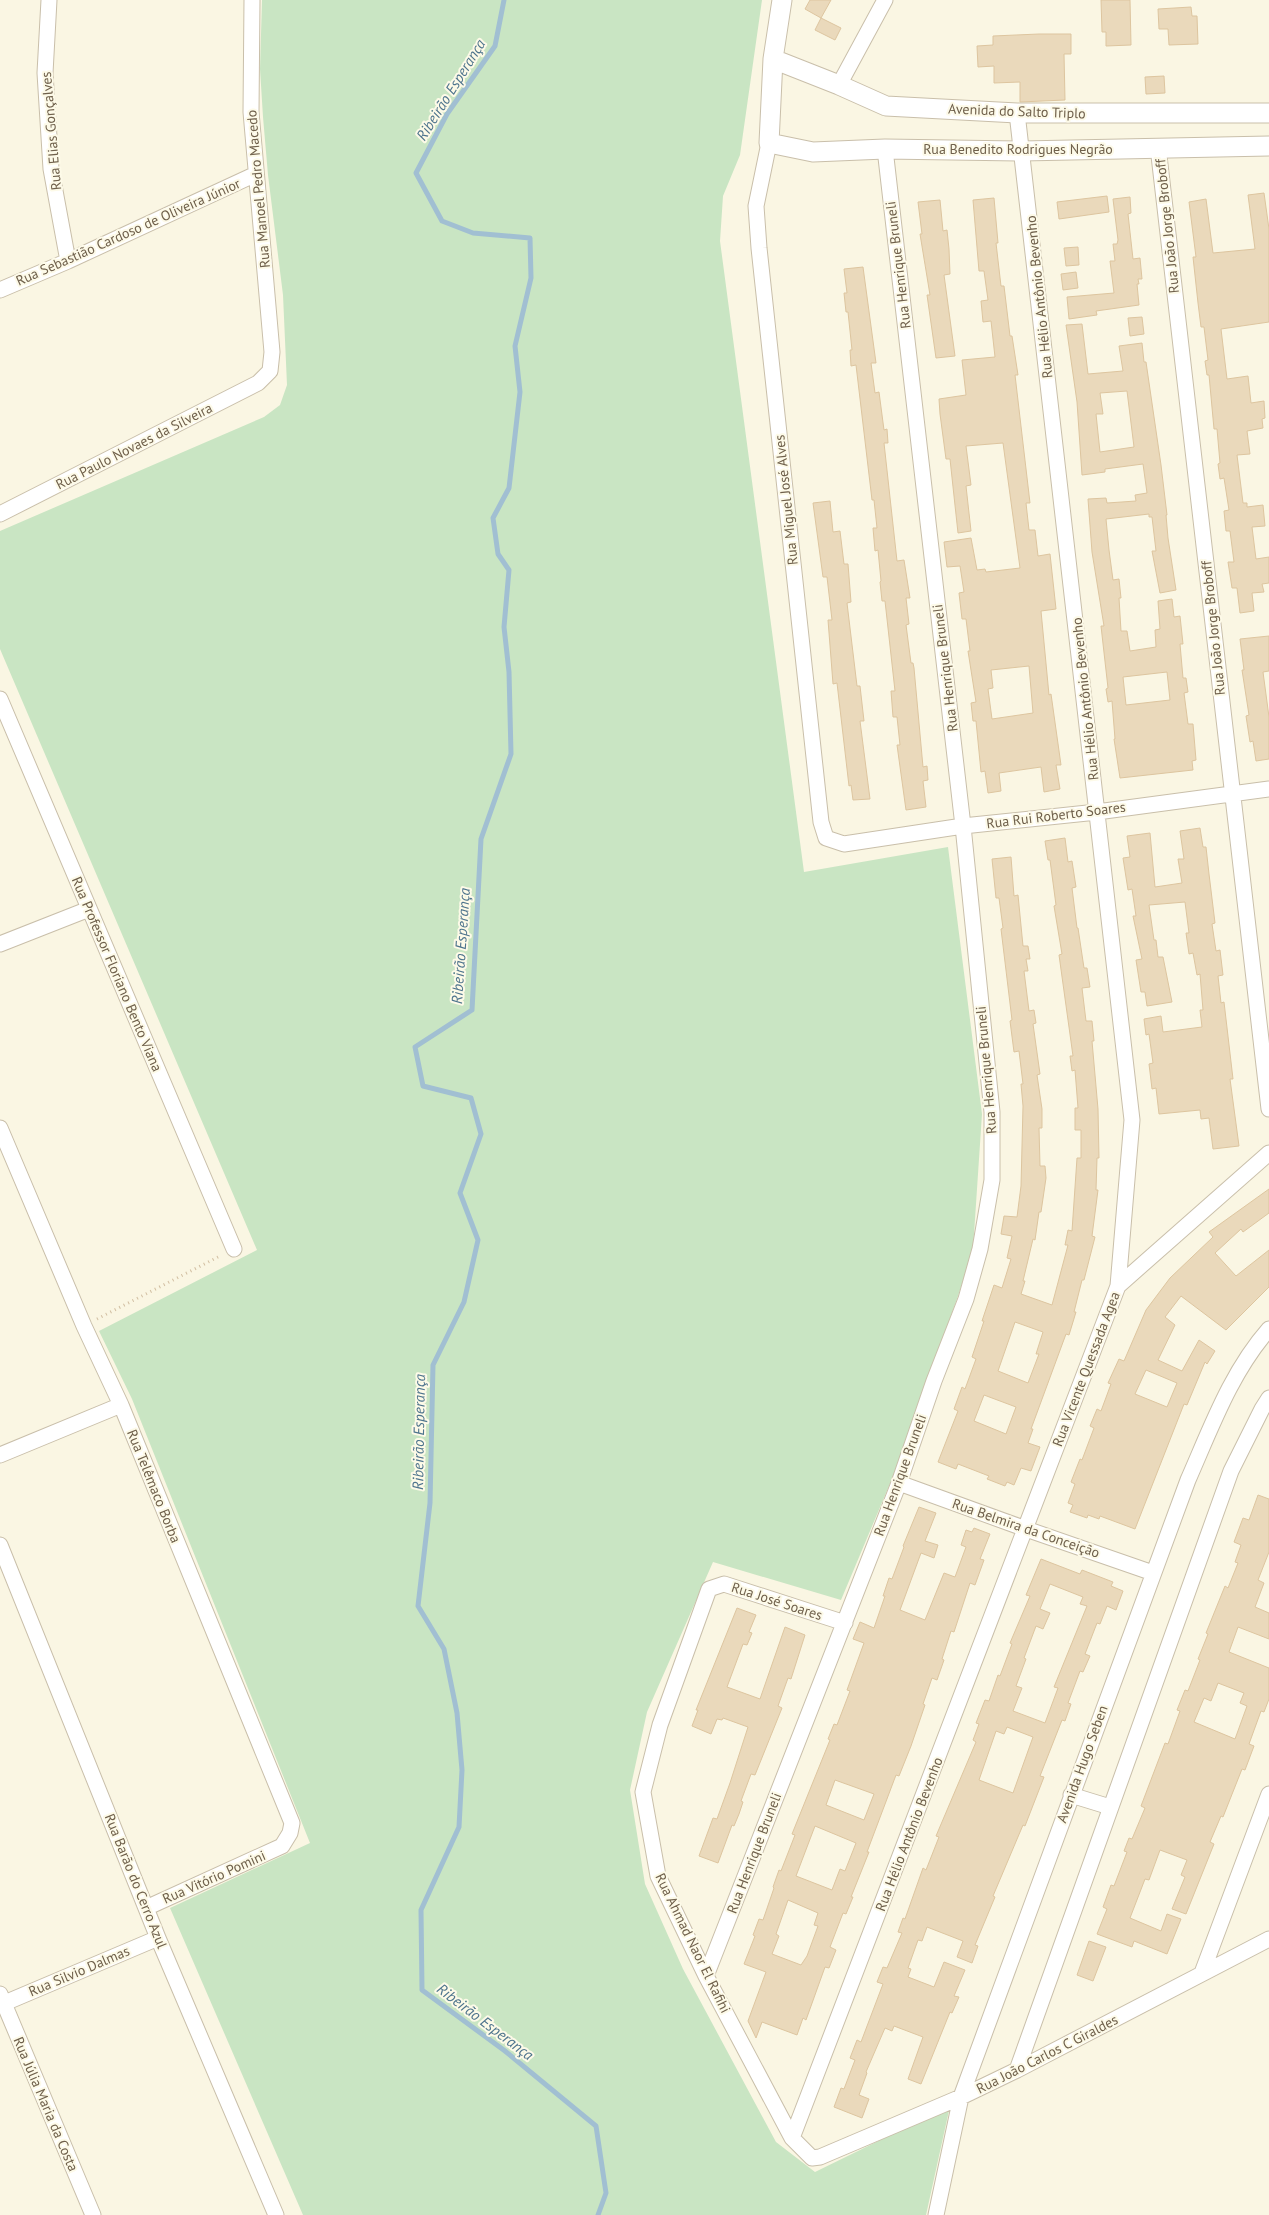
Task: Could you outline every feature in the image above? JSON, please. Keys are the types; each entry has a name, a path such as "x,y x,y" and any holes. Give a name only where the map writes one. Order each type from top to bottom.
{"street":[{"name":"Rua Elias Gonçalves","path":"48,0 45,74 51,169 68,261"},
{"name":"Rua Manoel Pedro Macedo","path":"252,0 250,70 256,174 272,352 272,365 267,376"},
{"path":"769,143 774,59 782,0"},
{"path":"839,85 884,0"},
{"name":"Avenida do Salto Triplo","path":"774,59 886,106 1017,114 1269,113"},
{"name":"Rua Hélio Antônio Bevenho","path":"1017,114 1132,1120 1118,1286"},
{"name":"Rua Benedito Rodrigues Negrão","path":"769,143 814,152 884,149 1022,151 1269,146"},
{"name":"Rua Miguel José Alves","path":"769,143 756,206 758,248 821,822 826,838 844,844"},
{"name":"Rua João Jorge Broboff","path":"1158,147 1269,1109"},
{"name":"Rua Henrique Bruneli","path":"706,1976 899,1483 934,1381 966,1299 980,1249 992,1180 992,1112 963,826 884,149"},
{"name":"Rua Sebastião Cardoso de Oliveira Júnior","path":"0,290 68,261 256,174"},
{"name":"Rua Paulo Novaes da Silveira","path":"0,514 258,383 267,376"},
{"name":"Rua Professor Floriano Bento Viana","path":"0,699 234,1249"},
{"name":"Rua Rui Roberto Soares","path":"844,844 963,826 1097,812 1231,792 1269,789"},
{"path":"0,944 89,908"},
{"name":"Rua Telêmaco Borba","path":"0,1128 84,1326 121,1404 292,1823 290,1833 282,1846"},
{"name":"Rua Vicente Quessada Agea","path":"1026,1529 1118,1286 1269,1153"},
{"name":"Avenida Hugo Seben","path":"936,2215 961,2097 1188,1480 1245,1358 1269,1329"},
{"path":"1017,2070 1231,1471 1269,1398"},
{"path":"0,1455 121,1404"},
{"name":"Rua Belmira da Conceição","path":"899,1483 1154,1573"},
{"name":"Rua Hélio Antônio Bevenho","path":"792,2138 1026,1529"},
{"name":"Rua Barão do Cerro Azul","path":"0,1545 158,1938 276,2215"},
{"name":"Rua José Soares","path":"709,1588 724,1584 845,1623"},
{"name":"Rua Ahmad Naor El Rafihi","path":"709,1588 660,1725 643,1792 658,1876 706,1976 792,2138 812,2158 820,2157"},
{"path":"1202,1974 1269,1794"},
{"path":"1071,1795 1110,1807"},
{"name":"Rua Vitório Pomini","path":"146,1908 282,1846"},
{"name":"Rua Silvio Dalmas","path":"1,2001 158,1938"},
{"name":"Rua João Carlos C Giraldes","path":"820,2157 961,2097 1017,2070 1269,1939"},
{"name":"Rua Júlia Maria da Costa","path":"1,2001 93,2215"}],"path":[{"path":"84,1326 234,1249"}],"green space":[{"path":"262,0 762,0 740,155 723,196 720,241 804,872 948,847 982,1114 973,1249 894,1474 841,1600 713,1562 647,1712 630,1790 645,1884 683,1969 776,2142 815,2172 950,2106 926,2215 303,2215 170,1908 310,1843 132,1399 99,1331 257,1250 0,649 0,531 264,417 280,405 287,385 283,295 268,175 263,117 260,69"}],"building":[{"path":"810,0 831,0 821,18 805,9"},
{"path":"1101,0 1130,0 1131,45 1106,46 1106,32 1102,32"},
{"path":"1191,7 1192,16 1197,16 1198,44 1169,45 1168,29 1159,29 1158,9"},
{"path":"821,18 841,28 835,40 815,30"},
{"path":"1071,34 1071,54 1064,54 1065,100 1020,102 1020,82 994,83 994,66 978,67 977,46 993,45 993,36"},
{"path":"1164,76 1165,93 1146,94 1145,77"},
{"path":"1264,193 1269,229 1269,322 1221,329 1227,379 1248,376 1251,403 1264,401 1265,418 1262,419 1263,428 1247,431 1250,454 1237,455 1243,503 1247,503 1247,507 1263,505 1265,526 1252,527 1256,559 1269,557 1269,583 1262,584 1264,592 1252,593 1254,611 1240,613 1237,588 1232,588 1228,562 1234,562 1230,531 1226,531 1224,511 1229,510 1224,478 1220,479 1218,464 1220,463 1217,429 1214,429 1209,375 1207,375 1205,361 1208,360 1204,327 1201,327 1198,303 1193,257 1196,257 1189,202 1206,199 1213,253 1255,249 1248,195"},
{"path":"1107,196 1109,212 1059,219 1057,202"},
{"path":"1130,197 1131,213 1128,214 1133,259 1140,258 1142,279 1138,279 1139,284 1137,284 1139,305 1096,311 1097,315 1069,319 1067,297 1114,293 1110,261 1115,261 1113,244 1117,244 1118,240 1113,199"},
{"path":"994,198 998,243 996,243 1001,286 1004,286 1010,336 1012,336 1018,375 1015,375 1030,503 1026,503 1029,530 1035,530 1038,556 1050,554 1056,609 1041,611 1049,695 1051,694 1061,765 1056,765 1060,789 1044,792 1041,767 999,773 1001,791 988,793 985,771 981,772 976,721 973,721 971,703 976,702 968,651 970,651 966,619 962,619 959,593 964,592 960,566 947,567 944,542 971,538 977,570 985,569 986,572 1020,568 1003,443 966,446 971,485 966,486 971,531 958,533 950,459 946,459 940,414 939,399 966,395 962,360 995,357 991,321 983,322 981,301 988,300 984,271 979,271 973,200","holes":["1029,666 1033,713 992,719 988,689 993,688 991,670"]},
{"path":"940,200 943,231 947,230 949,249 950,274 944,275 955,356 936,358 927,295 930,295 920,234 922,234 918,202"},
{"path":"1078,247 1079,265 1066,266 1064,248"},
{"path":"863,267 876,363 871,363 875,393 879,392 884,430 887,429 888,443 884,443 897,561 904,560 910,598 906,598 909,624 906,625 911,663 913,663 914,668 923,767 927,766 928,780 923,781 926,807 906,810 897,745 900,745 897,717 893,717 891,691 895,691 885,601 882,601 878,550 875,551 873,528 877,528 874,500 872,500 856,365 851,366 850,350 852,350 844,293 847,293 844,269"},
{"path":"1076,272 1078,288 1063,290 1061,274"},
{"path":"1142,317 1144,334 1130,336 1128,318"},
{"path":"1082,324 1088,374 1123,371 1119,346 1142,343 1161,465 1168,538 1176,590 1160,593 1152,551 1156,551 1152,517 1149,517 1149,514 1106,519 1109,550 1113,580 1119,579 1121,631 1127,631 1130,651 1156,647 1155,630 1160,629 1158,601 1172,599 1174,617 1180,616 1183,644 1180,644 1183,678 1186,678 1188,692 1184,693 1188,724 1193,724 1196,760 1192,761 1193,770 1120,778 1114,739 1112,701 1108,702 1106,689 1108,688 1101,626 1104,626 1092,552 1088,499 1106,498 1107,503 1136,501 1135,495 1147,493 1143,464 1105,469 1105,472 1082,475 1077,402 1066,325","holes":["1127,391 1134,447 1100,452 1096,414 1103,414 1100,393","1167,672 1170,700 1126,705 1123,677"]},
{"path":"830,501 833,532 840,531 844,564 848,564 851,602 847,603 857,686 860,686 864,721 860,721 870,799 853,800 851,785 849,786 837,683 833,684 828,620 832,620 827,577 823,577 813,503"},
{"path":"1269,636 1269,671 1263,672 1269,717 1269,759 1256,761 1253,741 1250,742 1246,716 1249,715 1242,670 1244,670 1240,639"},
{"path":"1200,828 1203,847 1206,847 1215,923 1212,924 1216,951 1220,950 1223,975 1218,976 1221,1003 1224,1002 1233,1079 1230,1079 1239,1146 1213,1149 1209,1118 1201,1119 1200,1110 1159,1114 1156,1088 1152,1089 1149,1064 1153,1063 1149,1034 1146,1035 1144,1019 1161,1016 1163,1032 1202,1027 1200,1010 1203,1010 1200,974 1197,975 1193,953 1189,954 1186,933 1189,933 1185,902 1149,905 1158,957 1163,957 1172,1002 1147,1006 1145,992 1141,992 1136,960 1142,959 1133,916 1136,916 1132,889 1128,890 1123,858 1130,857 1127,836 1150,833 1155,887 1182,883 1178,859 1184,859 1180,831"},
{"path":"1065,838 1068,862 1072,861 1076,887 1072,888 1077,928 1084,968 1087,968 1090,987 1082,988 1086,1021 1092,1021 1094,1041 1092,1041 1098,1109 1099,1158 1097,1158 1096,1190 1098,1190 1092,1236 1095,1237 1084,1280 1082,1280 1074,1312 1076,1312 1069,1335 1066,1334 1031,1429 1033,1429 1028,1443 1040,1447 1031,1471 1021,1468 1014,1485 1007,1482 1005,1486 987,1479 989,1476 958,1464 956,1469 938,1462 958,1411 954,1409 962,1387 965,1389 976,1359 972,1357 994,1285 1002,1288 1011,1259 1007,1258 1012,1236 1001,1234 1004,1216 1017,1217 1021,1186 1023,1106 1021,1084 1023,1084 1019,1051 1014,1052 1001,929 1003,928 999,898 996,898 992,859 1011,857 1014,896 1018,895 1023,946 1028,946 1030,959 1026,959 1028,971 1024,971 1029,1011 1034,1010 1036,1023 1033,1024 1040,1074 1037,1075 1042,1109 1042,1128 1039,1128 1040,1166 1045,1166 1046,1178 1035,1240 1033,1239 1021,1294 1052,1305 1068,1245 1065,1245 1068,1230 1072,1231 1077,1158 1081,1158 1081,1130 1075,1130 1075,1108 1078,1108 1075,1070 1072,1071 1070,1056 1073,1056 1059,955 1062,954 1054,906 1056,905 1050,860 1048,860 1045,841","holes":["1015,1322 1043,1332 1036,1354 1039,1354 1028,1383 998,1371","984,1395 1016,1407 1006,1434 974,1421"]},
{"path":"1269,1189 1269,1213 1243,1232 1241,1229 1215,1253 1236,1276 1269,1250 1269,1287 1226,1330 1181,1296 1165,1317 1175,1325 1158,1360 1182,1371 1199,1340 1215,1351 1207,1364 1205,1362 1187,1405 1184,1404 1135,1529 1100,1516 1099,1519 1088,1515 1087,1518 1070,1512 1073,1505 1068,1503 1075,1484 1071,1482 1094,1428 1090,1426 1097,1409 1101,1411 1111,1384 1108,1383 1119,1359 1124,1361 1146,1310 1170,1278 1213,1237 1209,1232","holes":["1146,1370 1177,1383 1167,1407 1135,1394"]},
{"path":"1258,1495 1269,1499 1269,1552 1258,1580 1264,1583 1255,1607 1269,1613 1269,1639 1238,1627 1229,1652 1269,1668 1269,1699 1264,1712 1261,1711 1249,1744 1254,1746 1245,1770 1242,1769 1223,1817 1221,1816 1210,1842 1214,1844 1186,1914 1172,1909 1185,1877 1181,1875 1187,1860 1160,1850 1149,1880 1145,1879 1130,1918 1161,1931 1167,1914 1181,1919 1167,1954 1134,1941 1132,1947 1097,1934 1107,1909 1103,1907 1111,1885 1114,1886 1127,1852 1124,1851 1129,1838 1132,1839 1145,1808 1141,1806 1165,1743 1168,1744 1180,1711 1177,1710 1185,1690 1188,1691 1200,1660 1198,1659 1208,1634 1206,1633 1225,1586 1228,1588 1238,1563 1235,1562 1241,1545 1234,1542 1243,1518 1249,1520","holes":["1218,1683 1244,1693 1240,1703 1247,1706 1235,1739 1194,1722 1204,1698 1211,1701"]},
{"path":"919,1507 936,1513 925,1541 938,1545 934,1558 921,1553 900,1610 925,1620 944,1573 955,1577 966,1547 961,1545 966,1530 972,1532 974,1528 990,1534 980,1559 984,1560 975,1585 970,1583 954,1632 951,1631 937,1680 932,1678 911,1746 899,1776 896,1775 851,1897 853,1897 846,1914 843,1913 830,1947 836,1950 829,1968 825,1967 806,2020 803,2018 797,2035 762,2022 756,2038 748,2021 766,1972 744,1964 755,1936 753,1935 759,1919 763,1920 779,1870 781,1871 795,1835 792,1834 830,1740 828,1739 834,1724 837,1725 850,1691 847,1690 864,1643 853,1639 860,1622 874,1628 889,1578 892,1579","holes":["835,1780 874,1794 864,1820 826,1805","815,1826 856,1843 845,1871 840,1869 832,1890 796,1876","788,1900 818,1913 814,1925 818,1926 807,1956 801,1965 772,1954 779,1936 776,1934"]},
{"path":"1041,1559 1080,1574 1082,1570 1113,1582 1111,1586 1123,1591 1116,1610 1107,1606 1100,1624 1097,1623 1085,1654 1090,1656 1083,1672 1080,1671 1068,1703 1071,1704 1065,1721 1062,1720 1040,1776 1044,1777 1025,1826 1023,1825 993,1896 995,1897 975,1945 978,1946 972,1963 957,1957 963,1941 927,1927 922,1941 918,1940 908,1968 911,1969 908,1977 934,1987 944,1962 965,1970 954,1996 959,1997 952,2013 950,2012 921,2084 908,2079 923,2037 894,2026 892,2031 885,2028 866,2072 859,2095 869,2099 862,2118 834,2107 841,2088 844,2089 855,2060 850,2058 857,2040 861,2042 883,1984 877,1982 883,1967 887,1968 902,1933 898,1932 903,1918 905,1919 923,1868 926,1870 939,1837 936,1836 976,1742 973,1740 979,1724 976,1723 985,1700 989,1701 998,1675 1000,1676 1012,1644 1010,1643 1030,1596 1026,1595","holes":["1050,1584 1083,1597 1080,1604 1087,1606 1054,1687 1058,1688 1045,1723 1013,1711 1022,1688 1016,1686 1036,1626 1043,1629 1050,1613 1040,1609","1007,1727 1033,1737 1013,1793 979,1780 996,1731 1004,1734"]},
{"path":"737,1608 756,1615 749,1632 752,1633 747,1645 743,1644 727,1687 760,1699 785,1627 805,1635 791,1679 788,1678 778,1706 782,1708 755,1775 751,1774 741,1801 743,1802 739,1814 734,1826 732,1825 718,1863 699,1856 713,1818 717,1819 748,1727 723,1718 722,1720 717,1719 711,1734 692,1726 698,1710 696,1710"},
{"path":"1089,1941 1106,1947 1093,1981 1077,1975"}],"waterway":[{"name":"Ribeirão Esperança","path":"504,0 495,46 447,114 416,173 442,221 473,233 530,238 531,278 515,346 520,392 509,488 493,518 498,554 509,570 504,627 509,672 511,754 481,839 472,1010 415,1047 423,1086 471,1098 481,1134 460,1193 478,1240 464,1302 433,1365 430,1503 418,1606 444,1649 457,1713 462,1770 459,1827 421,1910 422,1990 505,2051 596,2126 606,2193 598,2215"}]}
